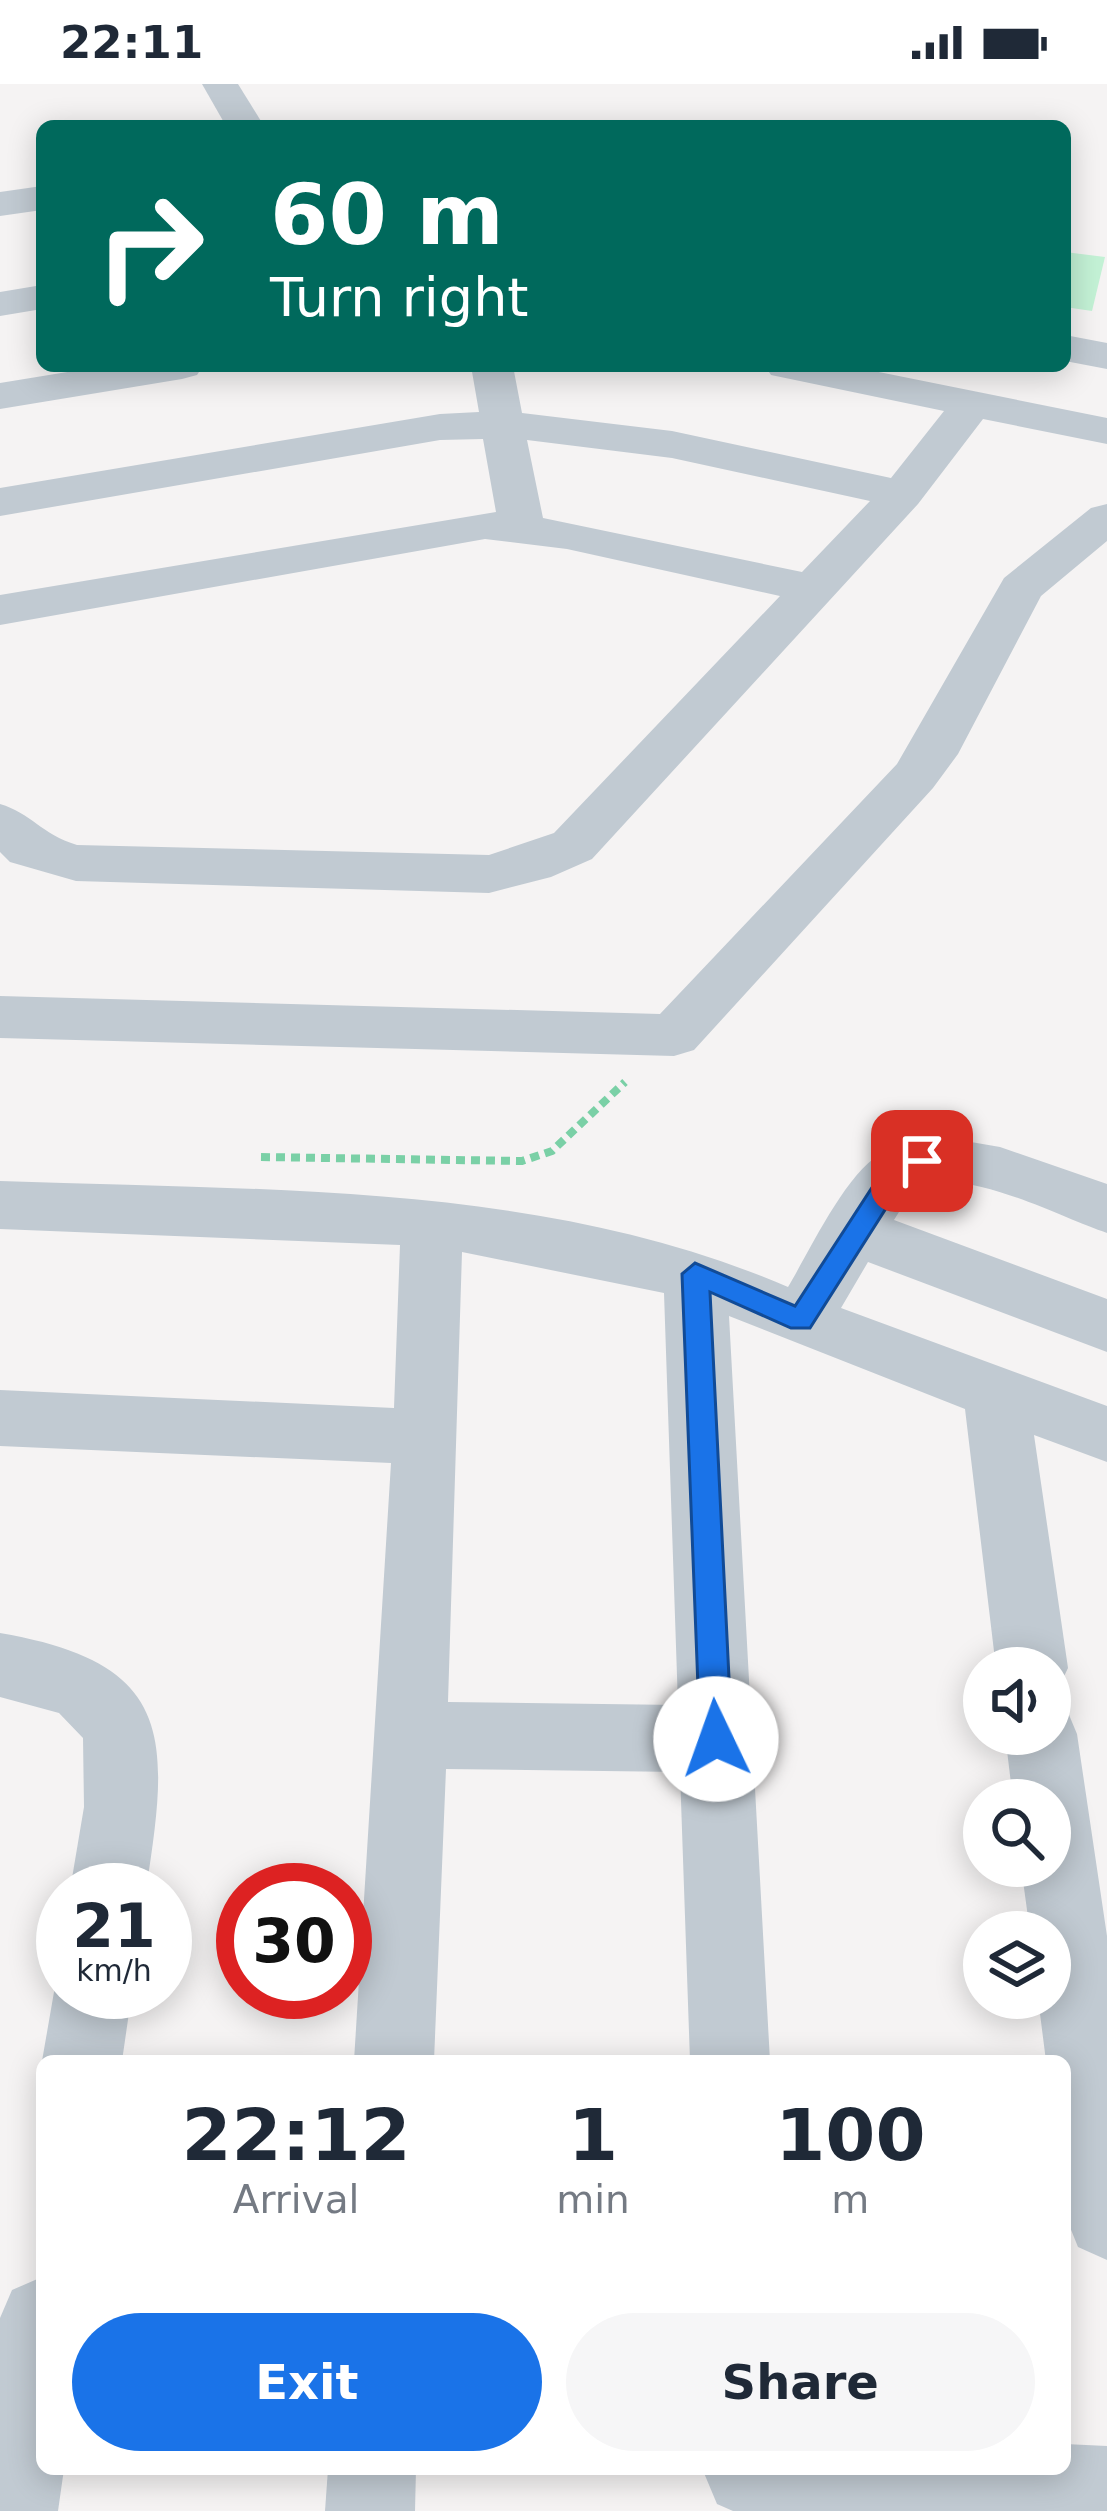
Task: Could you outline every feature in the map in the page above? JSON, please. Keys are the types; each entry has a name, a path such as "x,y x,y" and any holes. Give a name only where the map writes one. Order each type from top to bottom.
{"street":[{"path":"233,86 242,120"},
{"path":"0,304 36,298"},
{"path":"1071,349 1107,356"},
{"path":"0,396 146,372"},
{"path":"493,372 521,526"},
{"path":"815,372 1107,431"},
{"path":"0,822 29,849 76,863 489,874 532,864 573,846 902,494 972,404"},
{"path":"0,502 440,427 500,423 563,426 902,494"},
{"path":"0,1016 674,1035 915,776 932,754 1021,588 1107,518"},
{"path":"0,610 485,524 521,526 813,590"},
{"path":"801,1320 895,1173 922,1161 954,1157 1107,1209"},
{"path":"0,1205 431,1222 695,1274 801,1320 1107,1434"},
{"path":"394,2055 426,1437 431,1222"},
{"path":"856,1232 1107,1327"},
{"path":"695,1274 730,2055"},
{"path":"995,1392 1029,1647"},
{"path":"0,1418 426,1437"},
{"path":"0,1665 48,1669 88,1688 119,1728 122,1805 112,1863"},
{"path":"410,1735 716,1739"},
{"path":"1044,1755 1107,2218"},
{"path":"83,2055 89,2019"},
{"path":"13,2511 36,2360"},
{"path":"370,2511 372,2475"},
{"path":"748,2484 1107,2491"}],"path":[{"path":"237,1157 522,1161 552,1151 674,1035"}],"green space":[{"path":"1071,253 1105,257 1092,311 1071,308"}],"route":[{"path":"716,1739 695,1274 801,1320 895,1173 922,1161"}]}
